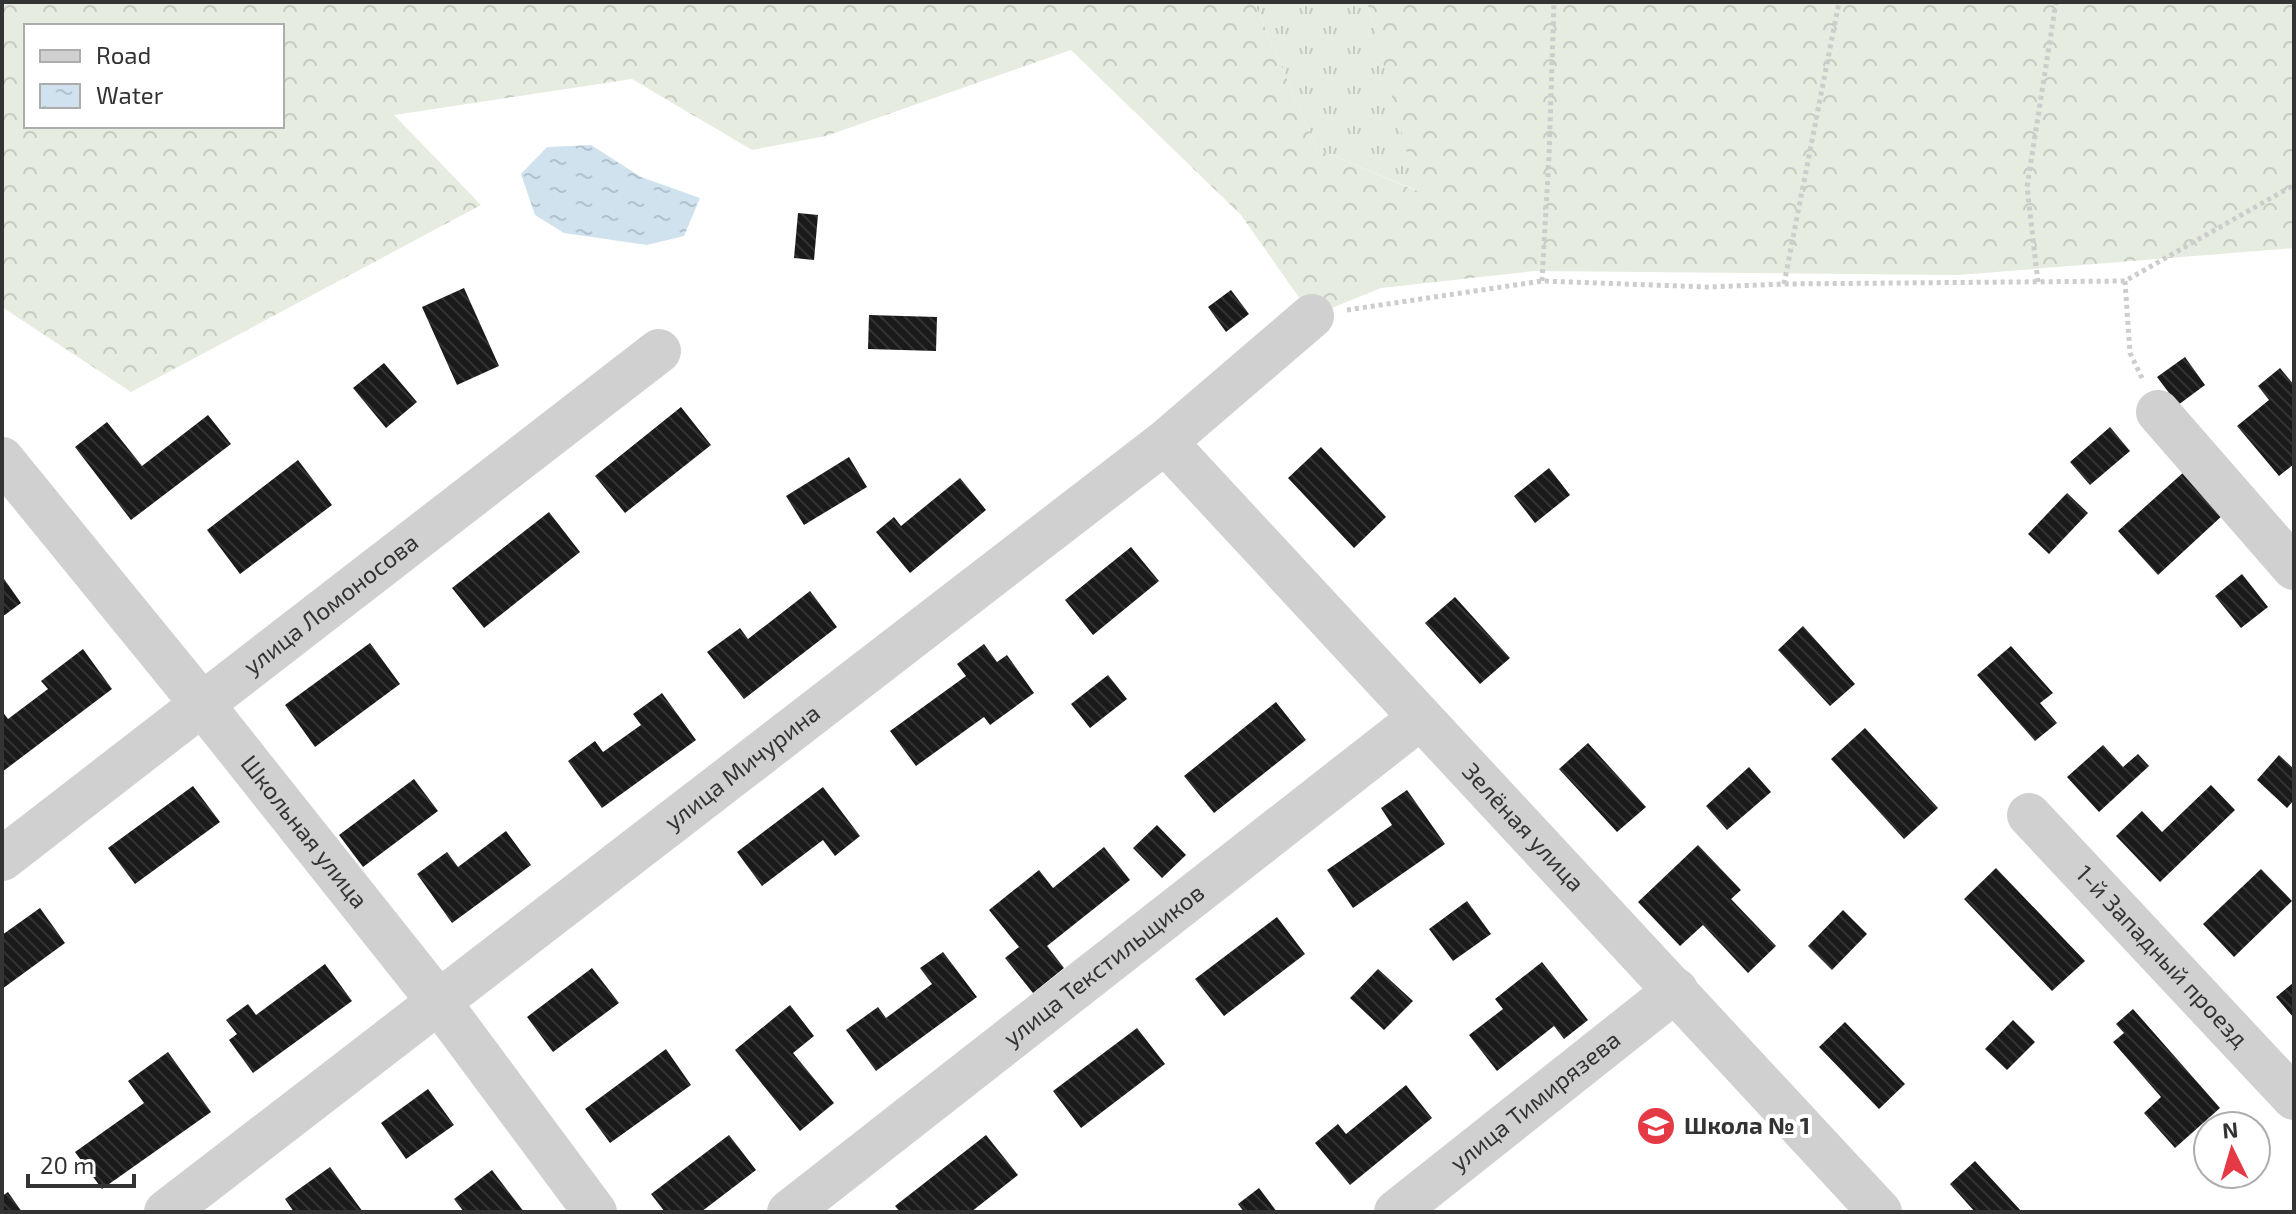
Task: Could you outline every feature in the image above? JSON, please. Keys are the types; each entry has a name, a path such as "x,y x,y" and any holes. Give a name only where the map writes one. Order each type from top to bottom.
{"street":[{"name":"улица Мичурина","path":"166,1212 1165,442 1312,316"},
{"name":"улица Ломоносова","path":"2,859 659,351"},
{"path":"2158,412 2294,568"},
{"name":"Зелёная улица","path":"1165,442 1880,1212"},
{"name":"Школьная улица","path":"2,459 439,1002 595,1212"},
{"name":"улица Текстильщиков","path":"789,1212 1419,719"},
{"name":"1-й Западный проезд","path":"2029,815 2294,1098"},
{"name":"улица Тимирязева","path":"1396,1212 1676,990"}],"path":[{"path":"1542,281 1554,2"},
{"path":"1784,284 1839,2"},
{"path":"2038,282 2027,187 2056,2"},
{"path":"1312,316 1542,281 1708,287 2125,281 2294,185"},
{"path":"2125,281 2130,353 2158,412"}],"green space":[{"path":"2,2 1254,2 1317,149 1417,191 1367,2 2294,2 2294,248 1958,275 1534,271 1381,288 1312,316 1241,215 1071,50 826,136 752,150 632,79 394,115 481,205 131,392 2,307"},
{"path":"1254,2 1367,2 1418,191 1317,149"}],"water":[{"path":"591,145 641,177 700,198 684,236 647,245 564,233 535,215 521,174 547,147"}],"building":[{"path":"798,213 818,215 814,260 794,258"},
{"path":"464,288 499,366 457,385 422,307"},
{"path":"1231,290 1249,314 1226,332 1208,307"},
{"path":"869,315 937,317 936,351 868,349"},
{"path":"2185,357 2205,385 2178,405 2157,377"},
{"path":"384,363 417,402 386,428 353,388"},
{"path":"2280,368 2294,385 2294,464 2279,476 2237,426 2269,400 2258,386"},
{"path":"681,407 711,445 625,513 595,476"},
{"path":"208,415 231,444 131,520 75,447 107,422 142,466"},
{"path":"2110,427 2130,451 2090,485 2070,462"},
{"path":"1321,447 1386,517 1354,548 1288,478"},
{"path":"849,457 867,487 804,525 786,496"},
{"path":"298,460 332,505 240,574 207,530"},
{"path":"1549,468 1570,495 1535,523 1514,496"},
{"path":"2185,471 2224,514 2158,575 2118,531"},
{"path":"960,478 986,510 910,573 876,532 894,517 901,526"},
{"path":"2067,493 2088,513 2049,554 2028,534"},
{"path":"549,512 580,552 484,628 452,588"},
{"path":"1131,547 1159,581 1093,635 1065,600"},
{"path":"2242,574 2268,607 2241,628 2215,596"},
{"path":"2,576 21,603 2,617"},
{"path":"810,591 837,627 744,699 707,652 740,628 748,639"},
{"path":"1455,597 1510,658 1480,684 1425,623"},
{"path":"1803,626 1855,684 1830,706 1778,650"},
{"path":"370,643 400,684 315,747 285,705"},
{"path":"984,644 997,662 1007,655 1034,693 990,725 984,717 916,766 890,731 966,676 957,664"},
{"path":"2011,646 2053,693 2040,703 2057,723 2035,741 1977,675"},
{"path":"83,649 112,689 2,772 2,711 8,719 48,689 41,681"},
{"path":"1108,675 1127,699 1090,728 1071,704"},
{"path":"662,693 696,740 602,808 568,761 595,741 603,752 641,725 633,714"},
{"path":"1276,702 1306,740 1214,813 1184,776"},
{"path":"1865,728 1938,808 1904,839 1831,759"},
{"path":"1588,743 1646,807 1617,832 1559,769"},
{"path":"2103,745 2123,767 2138,754 2149,766 2099,812 2067,777"},
{"path":"2279,755 2294,769 2294,800 2287,808 2257,780"},
{"path":"1749,767 1771,792 1727,830 1706,806"},
{"path":"414,779 438,811 363,867 339,835"},
{"path":"2211,785 2235,810 2160,882 2116,836 2142,811 2162,832"},
{"path":"193,786 220,822 135,884 108,848"},
{"path":"823,787 860,836 835,856 823,840 762,886 737,852"},
{"path":"1407,790 1445,844 1353,908 1327,870 1392,825 1381,808"},
{"path":"1157,825 1186,855 1162,878 1133,848"},
{"path":"506,831 531,865 452,923 417,874 447,852 458,867"},
{"path":"1698,845 1741,890 1731,899 1776,946 1748,973 1703,925 1680,946 1638,902"},
{"path":"1104,847 1130,880 1047,946 1064,968 1033,993 1005,958 1019,947 989,910 1039,870 1053,888"},
{"path":"1996,868 2085,961 2052,991 1964,899"},
{"path":"2261,869 2292,901 2234,957 2203,924"},
{"path":"1467,901 1491,934 1453,961 1429,929"},
{"path":"40,908 65,943 2,989 2,935"},
{"path":"1843,910 1867,934 1832,970 1808,946"},
{"path":"1277,917 1305,954 1224,1016 1195,979"},
{"path":"943,952 977,997 876,1071 846,1030 878,1007 886,1018 932,984 920,968"},
{"path":"1542,962 1588,1020 1564,1039 1554,1026 1497,1071 1469,1035 1503,1009 1495,999"},
{"path":"325,964 352,1001 253,1073 229,1040 237,1034 226,1020 248,1004 256,1015"},
{"path":"592,968 619,1003 553,1052 527,1017"},
{"path":"1378,969 1413,1001 1384,1030 1350,998"},
{"path":"2294,982 2294,1018 2276,997"},
{"path":"790,1005 814,1036 793,1053 834,1103 800,1131 735,1050"},
{"path":"2133,1009 2220,1108 2192,1110 2192,1133 2175,1148 2144,1113 2161,1097 2113,1042 2124,1033 2116,1024"},
{"path":"2013,1020 2035,1042 2007,1070 1985,1049"},
{"path":"1845,1022 1905,1084 1879,1109 1819,1047"},
{"path":"1137,1028 1165,1064 1081,1128 1053,1091"},
{"path":"666,1049 691,1085 610,1143 585,1109"},
{"path":"168,1052 211,1112 102,1189 75,1152 144,1103 128,1081"},
{"path":"1406,1085 1432,1118 1350,1185 1315,1143 1338,1124 1346,1134"},
{"path":"428,1089 454,1125 406,1159 381,1123"},
{"path":"729,1135 756,1170 701,1212 665,1212 651,1194"},
{"path":"986,1135 1018,1175 971,1212 900,1212 895,1206"},
{"path":"1975,1161 2022,1212 1975,1212 1950,1184"},
{"path":"330,1167 363,1212 294,1212 285,1199"},
{"path":"492,1170 524,1212 464,1212 454,1199"},
{"path":"1259,1188 1277,1212 1244,1212 1238,1204"},
{"path":"8,1192 22,1212 2,1212 2,1196"}],"place":[{"name":"Школа № 1","path":"1656,1126"}]}
